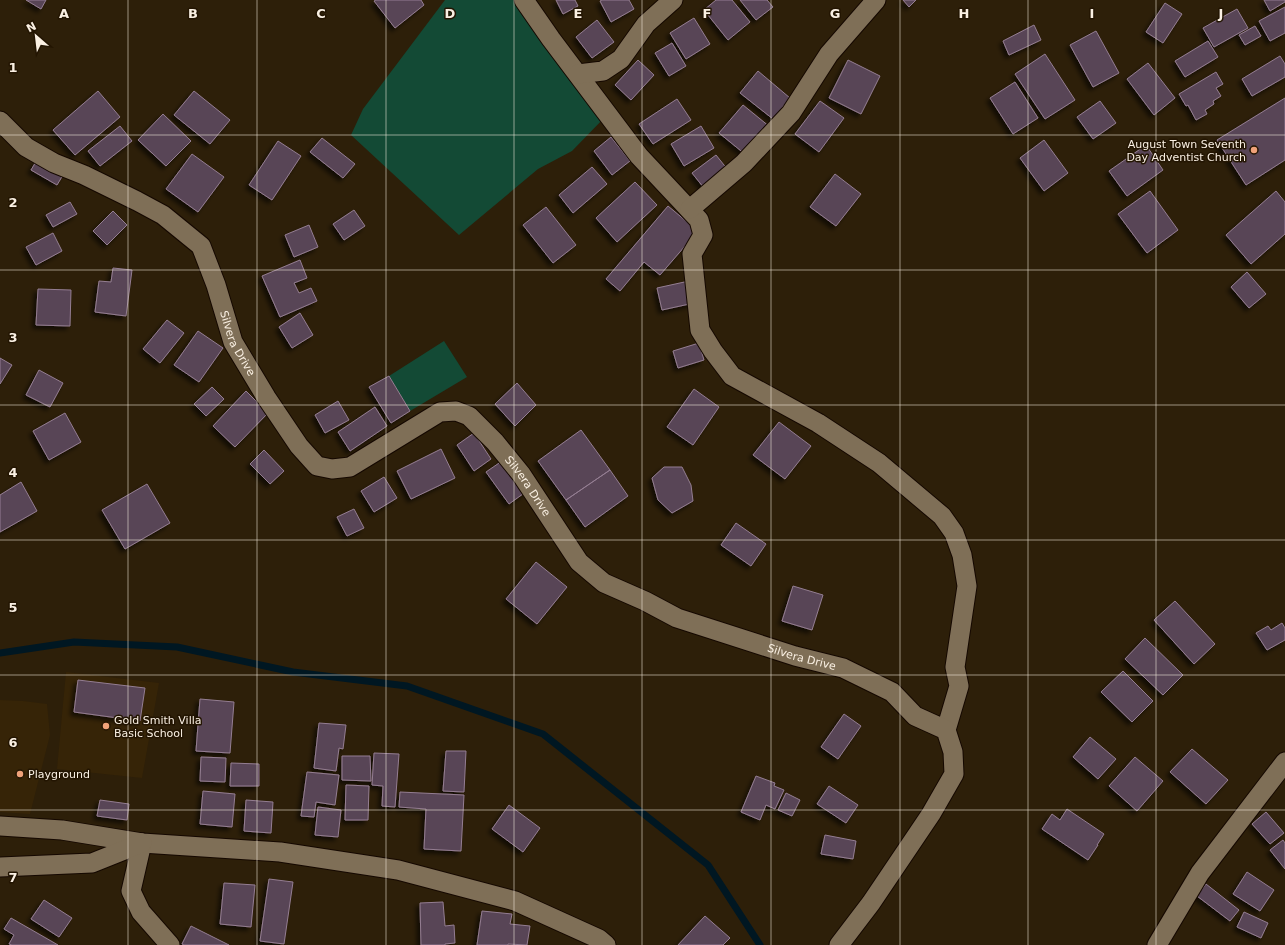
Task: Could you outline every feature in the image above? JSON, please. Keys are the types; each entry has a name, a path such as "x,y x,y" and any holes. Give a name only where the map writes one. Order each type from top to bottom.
{"street":[{"path":"524,0 551,39 639,156 700,220 703,235 692,254 700,330 713,351 732,376 818,424 879,463 942,516 954,533 962,554 967,586 955,667 959,686 946,730 953,752 954,774 931,814 871,904 839,945"},
{"path":"578,74 603,71 621,59 646,24 673,0"},
{"path":"690,209 744,163 791,113 829,54 876,0"},
{"name":"Silvera Drive","path":"0,121 26,146 54,163 84,175 163,215 201,246 216,284 233,342 266,397 300,446 317,466 332,469 350,467 440,412 456,411 469,416 495,442 521,474 579,562 604,583 645,601 677,618 796,656 843,668 892,692 915,716 946,730"},
{"path":"1157,945 1200,873 1285,762"},
{"path":"0,826 62,830 142,843 280,852 398,870 515,901 599,939 606,945"},
{"path":"0,867 92,863 142,843"},
{"path":"142,843 131,891 142,912 170,945"}],"shaded area":[{"name":"Gold Smith Villa Basic School","path":"66,672 159,683 142,778 57,769"},
{"name":"Playground","path":"0,700 47,704 50,735 30,814 0,812"}],"green space":[{"path":"445,0 521,0 606,116 572,151 538,169 459,235 351,135 363,109"},
{"path":"444,341 467,377 410,411 389,376"}],"building":[{"path":"26,0 46,0 41,9"},
{"path":"421,0 424,5 395,28 374,1"},
{"path":"556,0 575,0 578,6 563,14"},
{"path":"629,0 634,9 611,22 600,1"},
{"path":"716,0 732,0 750,22 728,40 704,10"},
{"path":"740,0 767,0 773,7 756,20"},
{"path":"903,0 916,0 909,7"},
{"path":"1264,0 1285,0 1285,2 1270,11"},
{"path":"1165,3 1182,14 1163,43 1146,32"},
{"path":"1285,7 1285,33 1270,41 1259,21"},
{"path":"1237,9 1248,28 1214,47 1203,28"},
{"path":"694,18 710,44 686,59 670,33"},
{"path":"597,20 614,42 592,58 576,37"},
{"path":"1034,25 1041,40 1009,55 1003,41"},
{"path":"1255,26 1261,36 1245,45 1239,35"},
{"path":"1096,31 1119,73 1093,87 1070,45"},
{"path":"1208,41 1218,57 1185,77 1175,61"},
{"path":"672,43 686,66 669,76 655,53"},
{"path":"1045,54 1075,100 1045,119 1015,74"},
{"path":"1280,56 1285,64 1285,77 1252,96 1242,79"},
{"path":"638,60 654,75 631,100 615,85"},
{"path":"848,60 880,76 861,114 829,98"},
{"path":"1148,63 1175,98 1154,115 1127,79"},
{"path":"758,71 790,98 773,119 740,93"},
{"path":"1216,72 1223,84 1216,88 1221,96 1213,101 1214,104 1205,110 1207,114 1196,120 1188,105 1186,106 1179,94"},
{"path":"1015,82 1038,118 1013,134 990,98"},
{"path":"98,91 120,117 75,155 53,130"},
{"path":"194,91 230,120 210,144 174,115"},
{"name":"August Town Seventh Day Adventist Church","path":"1285,98 1285,160 1246,185 1217,140"},
{"path":"677,99 691,120 653,144 639,124"},
{"path":"820,101 844,118 819,152 795,134"},
{"path":"1100,101 1116,123 1093,139 1077,117"},
{"path":"743,105 770,127 746,155 719,133"},
{"path":"163,114 191,141 166,166 138,140"},
{"path":"120,126 132,141 100,166 88,151"},
{"path":"701,126 714,148 684,166 671,144"},
{"path":"611,137 630,161 612,175 594,151"},
{"path":"322,138 355,164 343,178 310,152"},
{"path":"1044,140 1068,173 1044,191 1020,158"},
{"path":"278,141 301,156 272,200 249,185"},
{"path":"1146,145 1163,170 1127,196 1109,171"},
{"path":"192,154 224,177 198,212 166,189"},
{"path":"716,155 728,170 704,188 692,173"},
{"path":"37,160 63,175 57,185 31,170"},
{"path":"592,167 607,184 573,213 559,195"},
{"path":"835,174 861,194 836,226 810,207"},
{"path":"635,182 657,205 617,242 596,218"},
{"path":"1150,191 1178,230 1147,253 1118,214"},
{"path":"1276,191 1285,202 1285,234 1251,264 1226,235"},
{"path":"70,202 77,214 53,227 46,215"},
{"path":"668,206 698,231 660,275 644,262 620,291 606,279"},
{"path":"546,207 576,245 553,263 523,225"},
{"path":"354,210 365,226 344,240 333,224"},
{"path":"113,211 127,225 107,245 93,231"},
{"path":"309,225 318,247 294,257 285,235"},
{"path":"53,233 62,251 36,265 26,247"},
{"path":"300,260 307,278 294,283 299,293 311,288 317,301 280,317 262,276"},
{"path":"113,268 132,270 126,316 95,312 99,281 111,282"},
{"path":"1247,272 1266,294 1249,308 1231,287"},
{"path":"689,281 694,303 662,310 657,288"},
{"path":"38,289 71,290 70,326 36,325"},
{"path":"300,313 313,335 292,348 279,327"},
{"path":"167,320 184,333 160,363 143,349"},
{"path":"198,331 223,348 199,382 174,365"},
{"path":"699,343 704,360 678,368 673,351"},
{"path":"0,358 12,365 0,384"},
{"path":"39,370 63,383 50,407 26,395"},
{"path":"389,376 410,411 391,423 369,387"},
{"path":"517,383 536,405 515,426 495,404"},
{"path":"212,387 224,399 206,416 194,404"},
{"path":"694,389 719,407 693,445 667,427"},
{"path":"246,391 268,413 235,447 213,426"},
{"path":"338,401 349,420 325,433 315,415"},
{"path":"375,407 387,426 350,451 338,432"},
{"path":"65,413 81,442 49,460 33,431"},
{"path":"779,422 811,446 785,479 753,455"},
{"path":"581,430 610,470 566,500 538,461"},
{"path":"474,433 491,459 474,471 457,445"},
{"path":"441,449 455,478 411,499 397,471"},
{"path":"264,450 284,471 270,484 250,464"},
{"path":"505,459 527,491 509,504 486,472"},
{"path":"664,467 682,467 691,485 693,501 672,513 658,500 652,478"},
{"path":"610,470 628,496 585,527 566,500"},
{"path":"384,477 397,498 374,512 361,491"},
{"path":"21,482 37,511 0,532 0,495"},
{"path":"147,484 170,523 125,549 102,510"},
{"path":"354,509 364,528 347,536 337,517"},
{"path":"736,523 766,544 751,566 721,545"},
{"path":"536,562 567,587 537,624 506,599"},
{"path":"793,586 823,595 812,630 782,621"},
{"path":"1175,601 1215,644 1194,664 1154,620"},
{"path":"1282,623 1285,628 1285,640 1267,650 1256,633 1268,626 1271,630"},
{"path":"1145,638 1183,675 1163,695 1125,659"},
{"path":"1123,671 1153,701 1132,722 1101,692"},
{"name":"Gold Smith Villa Basic School","path":"78,680 145,688 140,721 74,712"},
{"path":"200,699 234,702 230,753 196,751"},
{"path":"844,714 861,726 838,759 821,747"},
{"path":"319,723 346,725 343,749 339,748 336,771 314,768"},
{"path":"1090,737 1116,759 1098,779 1073,757"},
{"path":"1192,749 1228,780 1206,804 1170,772"},
{"path":"446,751 466,751 464,792 443,791"},
{"path":"374,753 399,754 395,807 382,806 383,786 372,785"},
{"path":"342,756 370,756 371,781 342,780"},
{"path":"201,757 226,758 225,782 200,781"},
{"path":"1135,757 1163,781 1137,811 1109,786"},
{"path":"231,763 259,764 259,786 230,786"},
{"path":"307,772 339,775 335,805 316,802 314,817 301,816"},
{"path":"756,776 775,783 774,786 784,790 775,809 766,805 760,820 741,812"},
{"path":"346,785 369,786 368,820 345,820"},
{"path":"829,786 858,805 846,823 817,804"},
{"path":"203,791 235,794 232,827 200,824"},
{"path":"400,792 464,795 461,851 424,849 426,809 399,807"},
{"path":"786,793 800,800 792,816 778,810"},
{"path":"100,800 129,804 127,820 97,816"},
{"path":"246,800 273,802 271,833 244,831"},
{"path":"509,805 540,828 523,852 492,829"},
{"path":"318,807 341,810 338,837 315,835"},
{"path":"1067,809 1104,834 1088,860 1042,829 1052,814 1060,820"},
{"path":"1266,812 1284,833 1270,844 1252,824"},
{"path":"825,835 856,841 853,859 821,854"},
{"path":"1283,840 1285,843 1285,869 1270,850"},
{"path":"1247,872 1274,890 1260,911 1233,894"},
{"path":"269,879 293,882 284,944 260,941"},
{"path":"224,883 255,885 251,927 220,924"},
{"path":"1206,884 1239,910 1230,921 1197,896"},
{"path":"44,900 72,918 59,937 31,919"},
{"path":"443,902 445,926 454,925 455,943 445,945 421,945 420,903"},
{"path":"482,911 512,914 510,924 530,926 527,945 477,945"},
{"path":"1244,912 1268,923 1261,938 1237,927"},
{"path":"705,916 730,938 723,945 678,945"},
{"path":"11,918 58,945 9,944 14,935 4,929"},
{"path":"191,926 229,945 182,944"}],"waterway":[{"path":"0,653 74,642 177,647 293,672 407,686 543,734 708,865 760,945"}],"place":[{"name":"August Town Seventh Day Adventist Church","path":"1254,150"},
{"name":"Gold Smith Villa Basic School","path":"106,726"},
{"name":"Playground","path":"20,774"}]}
